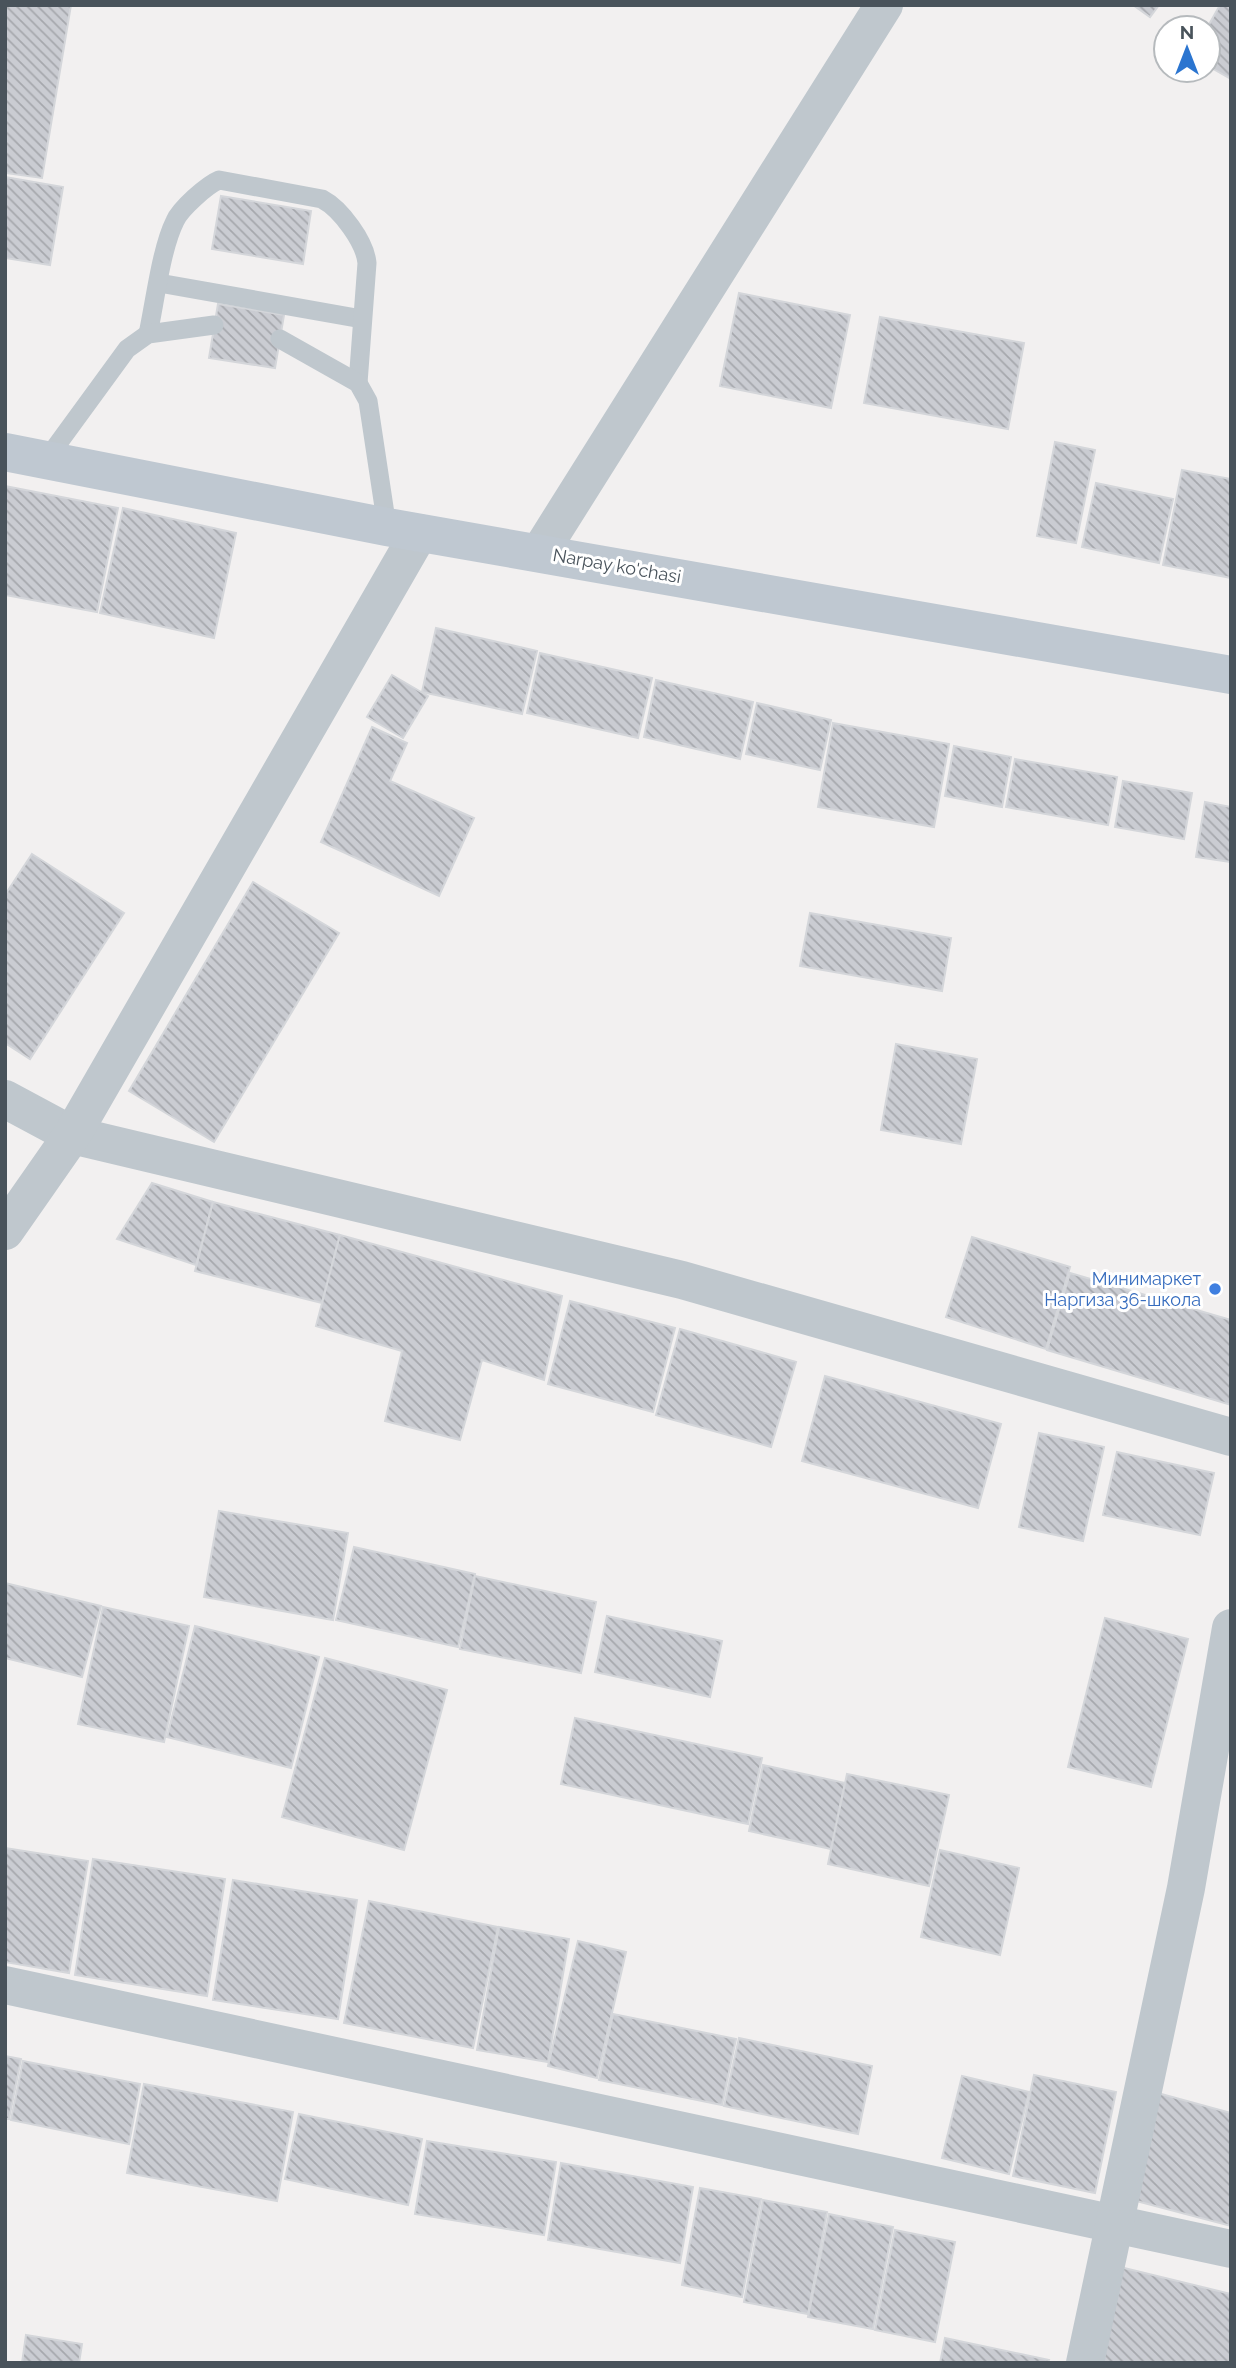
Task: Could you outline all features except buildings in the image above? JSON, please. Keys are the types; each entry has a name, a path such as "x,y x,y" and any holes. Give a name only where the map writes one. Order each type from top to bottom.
{"main road":[{"name":"Narpay ko'chasi","path":"5,452 403,530 1231,675"}],"street":[{"path":"540,552 884,5"},
{"path":"5,1231 72,1135 403,530"},
{"path":"5,1099 72,1135 682,1280 1231,1437"},
{"path":"1085,2363 1186,1888 1231,1628"},
{"path":"5,1985 1231,2249"}],"lane":[{"path":"148,334 176,218 211,183 219,180 322,198 333,205 366,249 368,263 358,383"},
{"path":"159,283 362,319"},
{"path":"46,460 127,349 148,334 214,325"},
{"path":"280,339 358,383 368,401 403,530"}],"place":[{"name":"Минимаркет Наргиза 36-школа","path":"1215,1289"}]}
